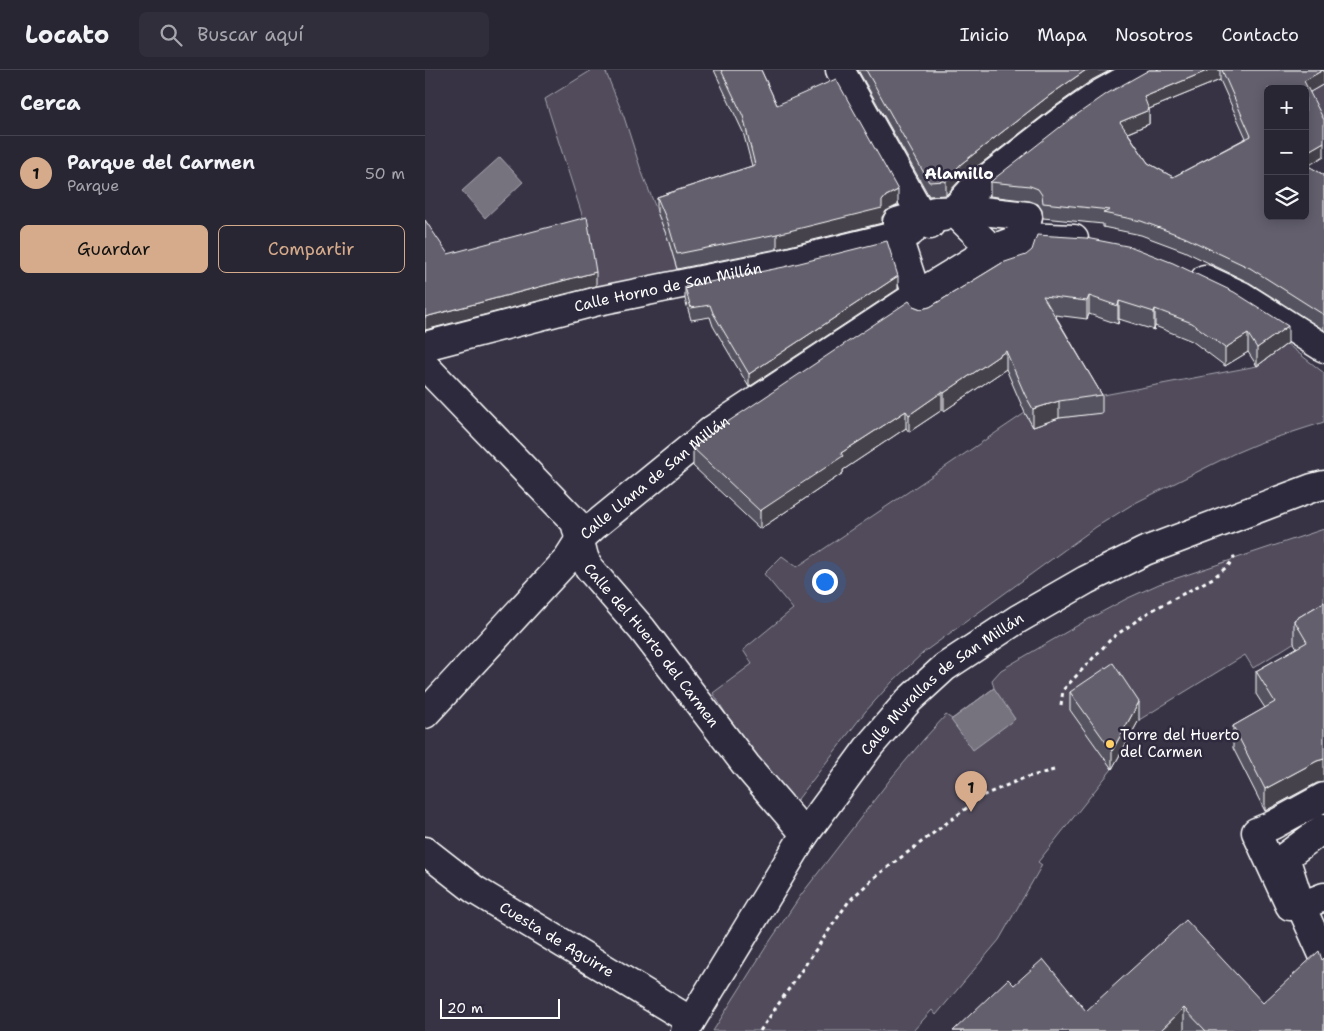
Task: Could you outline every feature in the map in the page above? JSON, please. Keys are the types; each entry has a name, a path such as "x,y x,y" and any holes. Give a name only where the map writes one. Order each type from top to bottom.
{"street":[{"path":"840,70 916,227 922,311 995,267 1019,258 1028,216 973,210 953,211"},
{"path":"953,211 971,191 1060,122 1099,94 1143,70"},
{"path":"953,211 992,249"},
{"name":"Calle Horno de San Millán","path":"425,346 598,302 780,264 916,227 953,211"},
{"path":"1024,237 1098,242"},
{"name":"Calle Llana de San Millán","path":"425,714 566,561 580,539 712,430 922,292 992,249 1024,237"},
{"path":"1179,266 1242,296 1324,348"},
{"name":"Calle del Huerto del Carmen","path":"425,366 575,522 584,557 589,568 641,628 746,764 805,834"},
{"name":"Calle Murallas de San Millán","path":"688,1026 805,834 871,744 909,700 945,667 977,644 1086,580 1145,552 1324,485"},
{"path":"1312,900 1290,906 1256,832 1273,825 1324,797"},
{"path":"1324,828 1285,857 1312,900 1324,957"},
{"name":"Cuesta de Aguirre","path":"425,851 475,890 688,1026"}],"path":[{"path":"1061,705 1063,690 1112,638 1149,612 1213,578 1228,566 1234,558 1233,553"},
{"path":"760,1031 849,901 875,877 984,795 1024,778 1053,770"}],"shaded area":[{"path":"592,70 605,70 668,239 678,273 596,290 587,230 545,99"},
{"path":"1324,70 1324,118 1318,122 1309,99 1309,85"},
{"path":"500,157 523,182 485,218 462,191"},
{"path":"1287,344 1324,373 1324,422 1259,443 1233,454 1133,504 1096,527 924,652 893,681 865,712 795,803 752,756 713,693 752,664 743,650 793,609 764,574 782,556 797,567 1025,413 1033,427 1059,418 1098,413 1093,397 1257,366"},
{"path":"1324,529 1324,624 1253,668 1245,655 1139,720 1113,681 1112,769 1038,862 1042,865 999,940 936,1015 932,1010 913,1031 713,1031 801,895 892,777 946,715 952,719 994,688 992,680 1001,670 1126,599 1159,584"},
{"path":"994,688 1015,719 973,750 951,720"}],"building":[{"path":"721,70 761,70 777,105 836,79 898,190 886,196 882,201 882,208 777,234 677,254 668,223 657,197 755,165 743,116"},
{"path":"866,70 1086,70 1050,95 961,164 946,181 929,182"},
{"path":"1149,70 1209,70 1144,97 1149,110 1120,122 1148,163 1173,177 1251,136 1222,70 1323,70 1304,81 1306,85 1264,85 1264,220 1309,220 1309,166 1324,175 1324,315 1250,268 1184,237 1141,221 1103,213 1110,210 1043,203 1042,195 1038,189 1030,186 990,182 1069,120 1108,93"},
{"path":"1309,91 1324,120 1324,142 1309,151"},
{"path":"587,217 596,272 425,317 425,220 448,254"},
{"path":"1037,235 1086,238 1132,247 1173,263 1234,292 1288,326 1257,348 1248,334 1225,348 1192,323 1155,309 1154,312 1119,301 1118,306 1089,296 1087,301 1043,296 1102,395 1059,401 1033,409 1006,351 909,415 906,411 841,453 843,456 760,511 693,448 714,431 909,301 913,306 921,309 930,307 1002,263 1026,255 1032,250"},
{"path":"887,241 898,276 749,374 710,305 691,308 685,287 784,267"},
{"path":"1324,602 1324,759 1265,789 1233,726 1275,702 1256,671 1307,642 1294,620"},
{"name":"Torre del Huerto del Carmen","path":"1113,663 1139,702 1112,751 1070,692"},
{"path":"1186,920 1263,1003 1319,951 1322,960 1324,958 1324,1031 1206,1031 1184,1008 1160,1031 953,1031 1008,979 1014,985 1043,959 1086,1011"}],"place":[{"name":"Torre del Huerto del Carmen","path":"1110,744"},
{"name":"Parque del Carmen","path":"971,812"}],"district":[{"name":"Alamillo","path":"959,173"}]}
